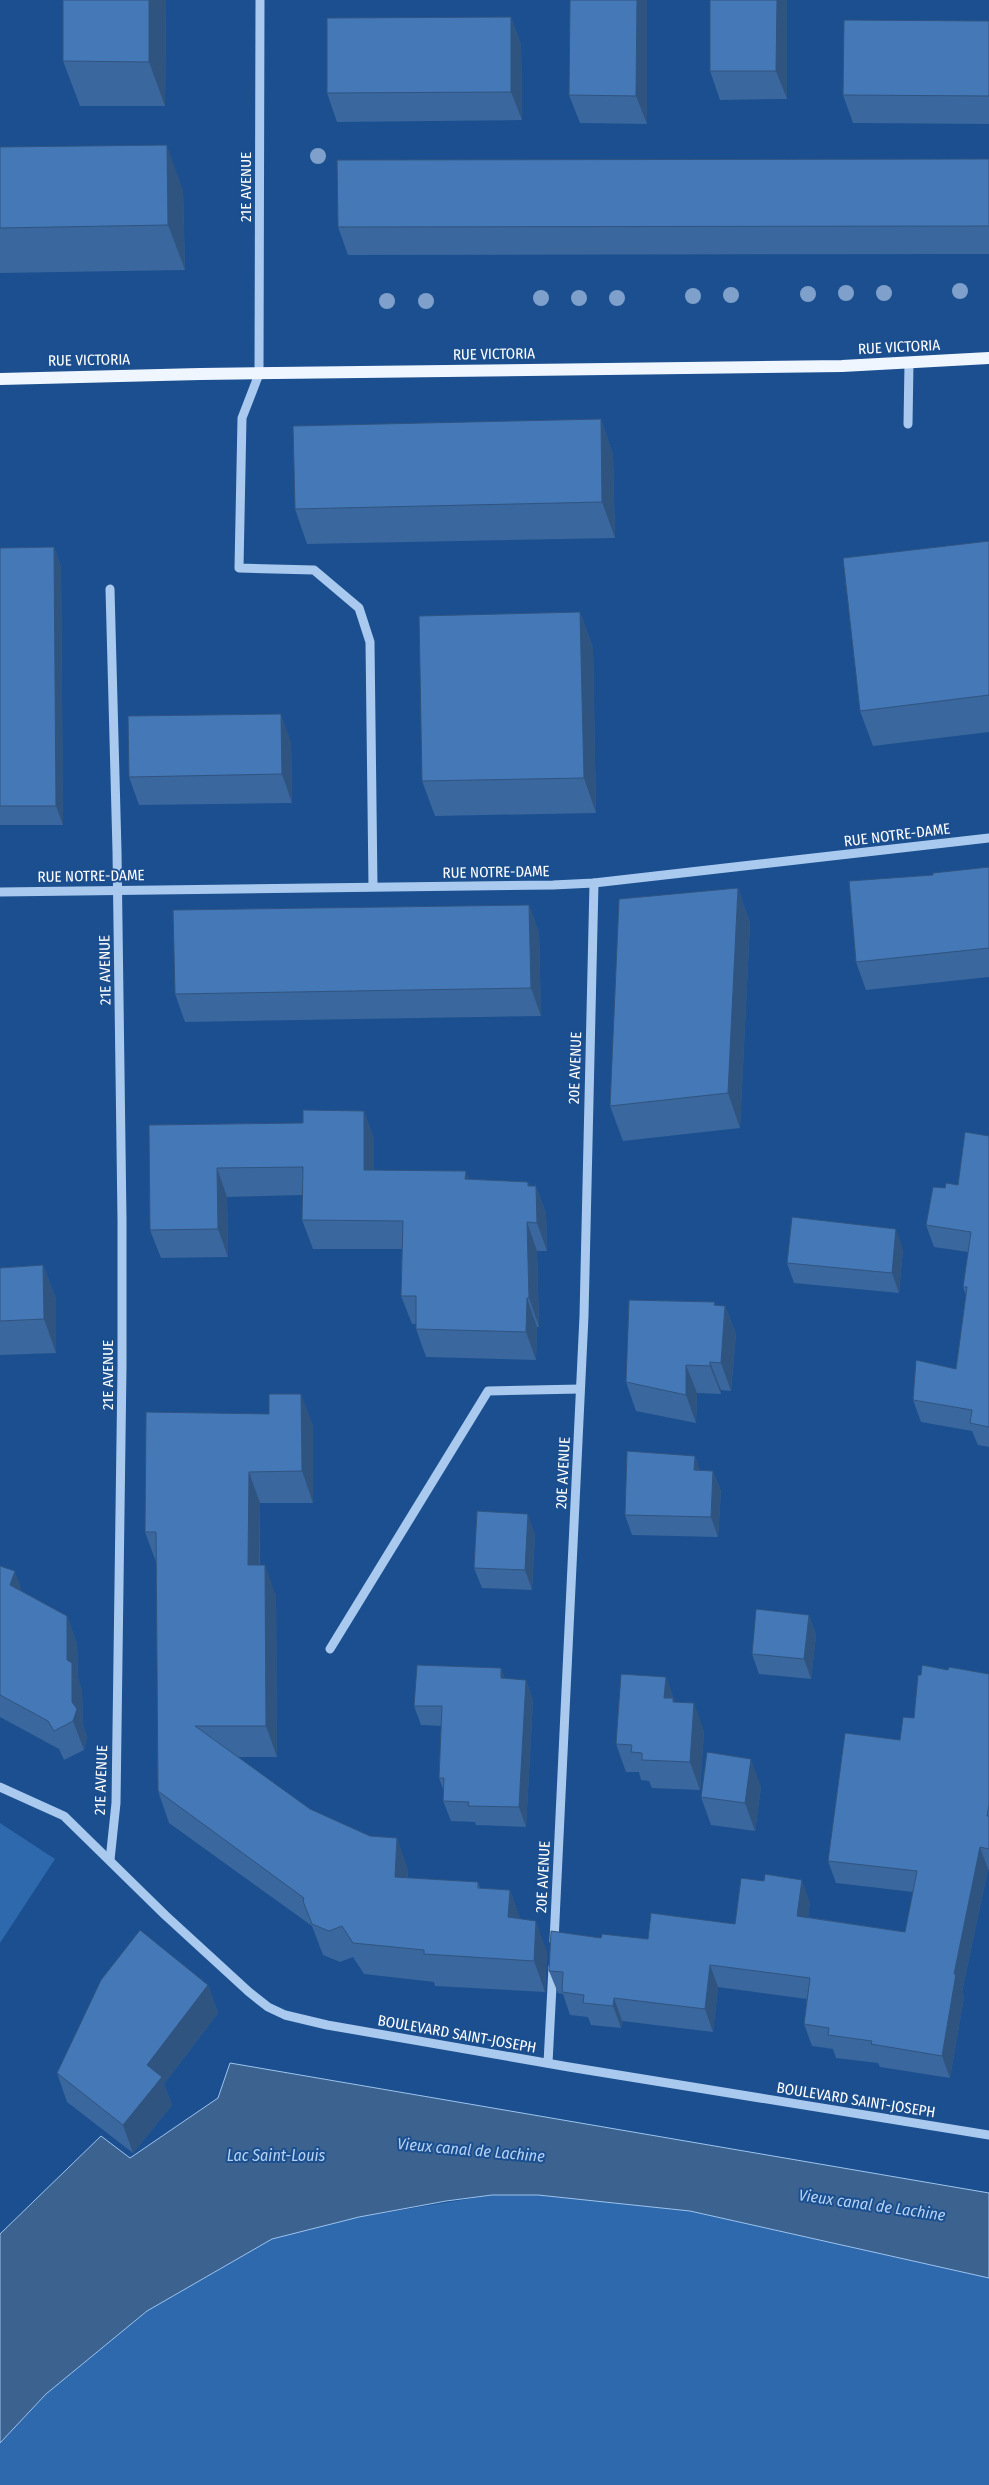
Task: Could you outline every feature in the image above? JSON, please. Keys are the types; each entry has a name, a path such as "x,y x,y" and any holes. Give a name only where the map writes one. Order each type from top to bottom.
{"main road":[{"name":"RUE VICTORIA","path":"0,379 909,363 989,358"}],"street":[{"name":"21E AVENUE","path":"259,374 260,0"},
{"path":"908,424 909,363"},
{"path":"259,374 242,418 239,568 314,570 359,608 370,642 372,886"},
{"name":"21E AVENUE","path":"110,589 118,890 122,1367 116,1803 110,1860"},
{"name":"RUE NOTRE-DAME","path":"0,892 535,885 594,882 989,838"},
{"name":"20E AVENUE","path":"554,1948 580,1389 594,882"},
{"path":"330,1649 488,1391 580,1389"},
{"name":"BOULEVARD SAINT-JOSEPH","path":"0,1787 64,1816 165,1915 268,2008 285,2016 548,2064 989,2135"},
{"path":"548,2064 553,1958"}],"shaded area":[{"path":"0,1823 55,1859 0,1943"},
{"path":"492,2195 538,2195 690,2211 989,2278 989,2485 0,2485 0,2443 46,2394 147,2311 272,2239 359,2217"}],"water":[{"name":"Lac Saint-Louis","path":"230,2063 989,2193 989,2278 690,2211 538,2195 492,2195 446,2201 359,2217 272,2239 147,2311 46,2394 0,2443 0,2234 101,2136 130,2158 218,2098"}],"building":[{"path":"63,0 149,0 149,62 63,61"},
{"path":"570,0 637,0 636,96 569,95"},
{"path":"710,0 777,0 776,71 710,71"},
{"path":"511,17 511,92 327,93 327,18"},
{"path":"844,20 989,21 989,96 843,95"},
{"path":"167,145 168,225 0,228 0,147"},
{"path":"989,159 989,226 338,227 337,160"},
{"path":"601,419 602,502 295,509 293,426"},
{"path":"989,541 989,695 860,711 843,558"},
{"path":"54,547 56,806 0,806 0,548"},
{"path":"580,612 584,778 422,781 419,616"},
{"path":"281,714 282,774 129,777 128,716"},
{"path":"989,867 989,948 856,962 849,881 933,875 933,873"},
{"path":"738,888 728,1093 610,1106 619,899"},
{"path":"529,905 531,988 175,994 173,910"},
{"path":"303,1110 364,1111 364,1170 466,1171 465,1179 528,1182 528,1186 536,1186 537,1223 527,1222 529,1298 527,1298 526,1332 416,1329 416,1296 401,1296 403,1221 302,1220 303,1167 217,1168 218,1229 150,1230 149,1125 303,1123"},
{"path":"965,1132 989,1136 989,1427 970,1423 972,1410 913,1400 916,1360 956,1369 967,1287 963,1287 971,1232 926,1225 933,1187 945,1188 946,1183 958,1185"},
{"path":"792,1217 896,1229 892,1273 787,1263"},
{"path":"43,1265 44,1319 0,1321 0,1268"},
{"path":"629,1300 715,1302 714,1305 725,1306 721,1363 710,1362 710,1366 686,1365 686,1395 626,1382"},
{"path":"269,1394 301,1394 302,1471 249,1472 248,1565 265,1565 266,1726 195,1726 310,1809 370,1836 397,1838 395,1877 478,1882 478,1888 510,1890 508,1917 536,1921 534,1961 424,1954 424,1950 353,1943 342,1926 329,1931 312,1924 303,1901 304,1898 158,1791 156,1532 145,1532 146,1412 269,1414"},
{"path":"627,1451 695,1456 694,1470 713,1471 711,1517 625,1515"},
{"path":"477,1511 528,1514 525,1570 474,1568"},
{"path":"0,1566 15,1571 10,1585 67,1616 67,1660 72,1663 72,1702 77,1709 73,1721 54,1731 48,1721 0,1695"},
{"path":"756,1609 809,1615 804,1659 752,1654"},
{"path":"417,1665 501,1668 501,1678 526,1680 519,1807 468,1806 469,1802 443,1801 444,1778 439,1778 442,1706 414,1706"},
{"path":"922,1665 948,1670 949,1667 989,1674 989,1805 987,1816 989,1816 989,1849 980,1847 954,1974 956,1974 942,2056 871,2044 872,2041 828,2035 829,2028 804,2024 810,1978 710,1965 705,2009 614,1998 613,2006 583,2003 584,1995 562,1992 563,1972 549,1971 551,1931 601,1938 602,1934 648,1939 651,1913 735,1924 741,1878 764,1881 765,1874 802,1880 797,1916 905,1932 917,1871 828,1861 845,1733 900,1740 903,1717 914,1718 918,1675 921,1675"},
{"path":"621,1674 666,1677 664,1698 673,1698 673,1702 694,1703 690,1762 642,1760 642,1753 631,1752 632,1745 616,1744"},
{"path":"707,1752 751,1759 745,1803 701,1797"},
{"path":"140,1930 208,1985 147,2065 162,2077 123,2125 57,2073 101,1980"}],"water label":[{"name":"Vieux canal de Lachine","path":"471,2150"},
{"name":"Vieux canal de Lachine","path":"872,2205"}]}
